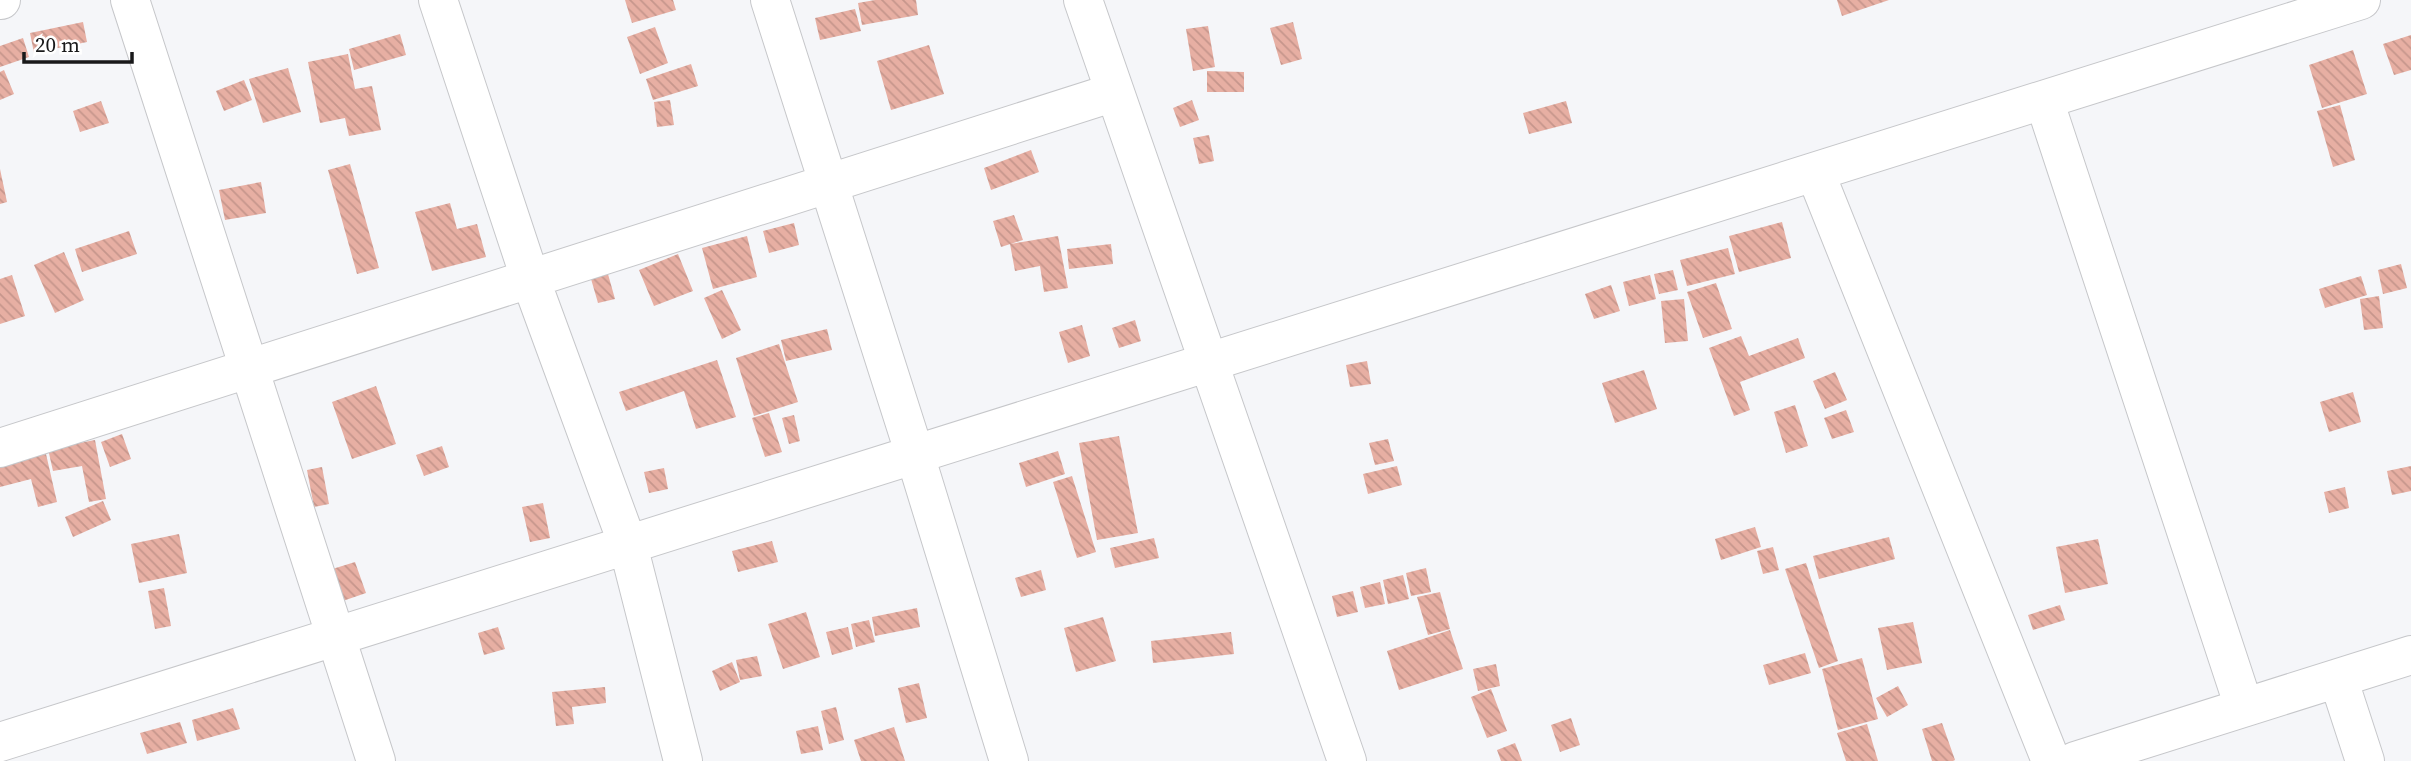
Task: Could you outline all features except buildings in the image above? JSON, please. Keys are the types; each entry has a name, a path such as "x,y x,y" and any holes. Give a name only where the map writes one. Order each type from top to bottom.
{"street":[{"path":"130,0 376,761"},
{"path":"438,0 530,278 628,545 683,761"},
{"path":"770,0 1009,761"},
{"path":"1083,0 1347,761"},
{"path":"0,743 2361,0"},
{"path":"0,448 1115,92"},
{"path":"2044,100 2244,707"},
{"path":"1815,172 2051,761"},
{"path":"2075,761 2411,655"},
{"path":"2338,678 2365,761"}]}
